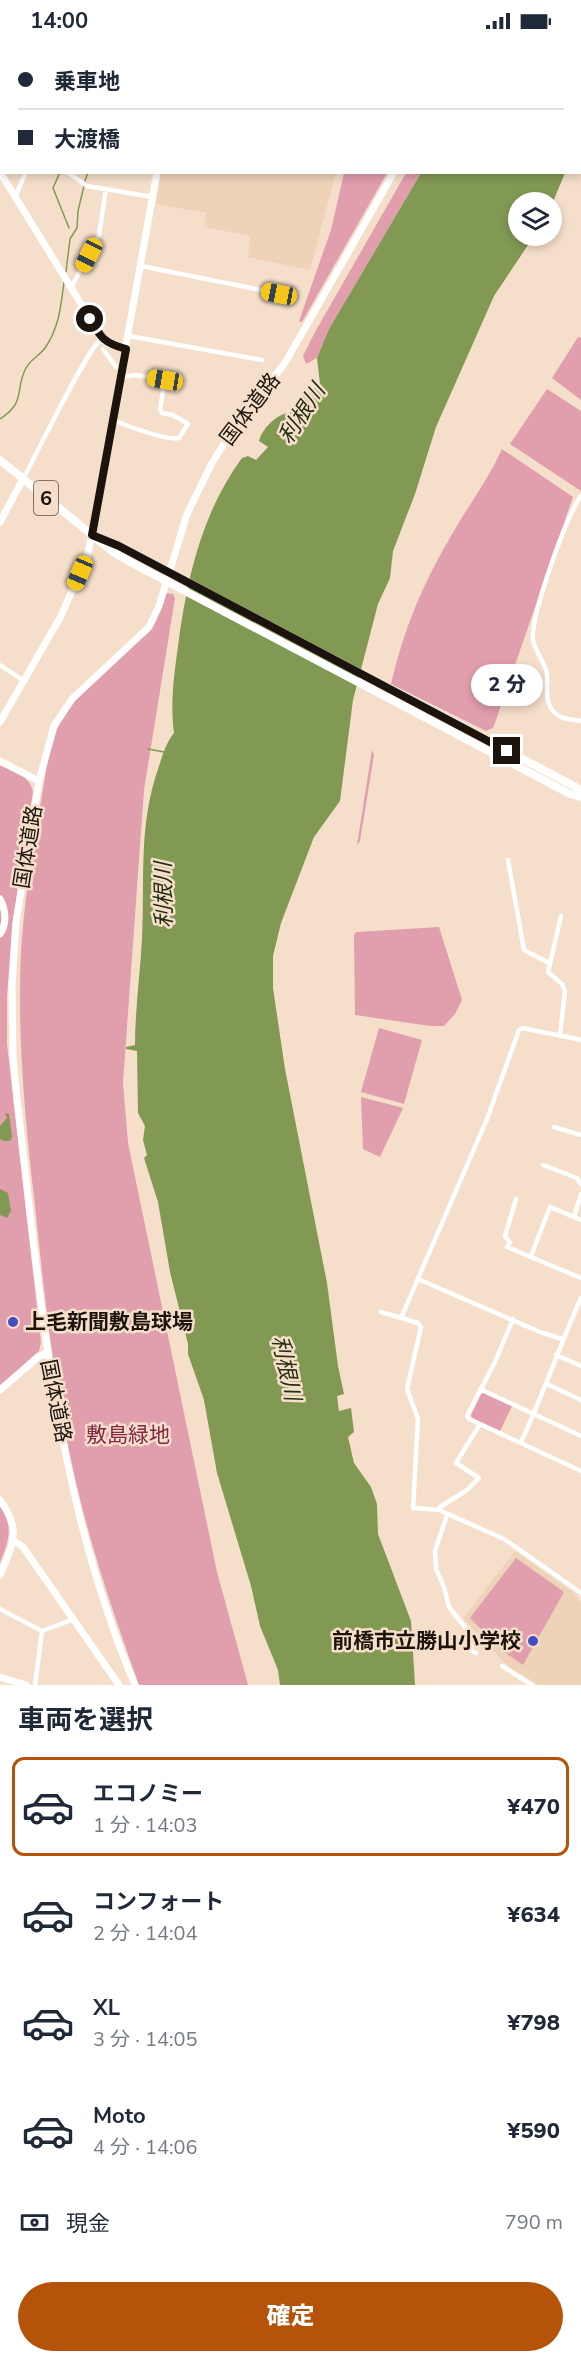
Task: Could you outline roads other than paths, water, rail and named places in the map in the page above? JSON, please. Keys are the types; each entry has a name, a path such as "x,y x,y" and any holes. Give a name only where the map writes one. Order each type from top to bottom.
{"main road":[{"name":"6","path":"0,460 92,535 133,559 545,781 581,797"},
{"name":"6","path":"133,559 549,772 581,791"}],"street":[{"path":"1,174 102,338 108,344 126,349"},
{"path":"15,197 25,174"},
{"path":"70,174 87,186 153,196"},
{"path":"0,722 61,616 87,556 129,336 157,174"},
{"name":"国体道路","path":"135,1685 96,1574 70,1473 47,1353 13,1057 12,986 16,922 39,781 48,742 64,710 83,688 141,636 156,615 187,514 201,484 227,438 285,363 393,174"},
{"path":"71,288 99,235 106,189"},
{"path":"141,266 286,295"},
{"path":"129,336 262,360"},
{"path":"0,522 96,343 102,338"},
{"path":"103,349 116,368"},
{"path":"120,377 136,375 178,382"},
{"path":"112,420 140,431 156,433 173,439 179,438 188,424 160,410 165,380"},
{"path":"581,496 560,541 538,608 533,634 536,648 546,668 550,708 557,716 581,721"},
{"path":"0,665 24,681"},
{"path":"0,761 39,781"},
{"path":"508,860 524,950 549,963"},
{"path":"0,899 6,909 3,930 0,934"},
{"path":"560,1035 565,991 562,984 549,975 549,963 561,916"},
{"path":"401,1318 487,1119 519,1030 525,1028 581,1041"},
{"path":"554,1127 581,1135"},
{"path":"543,1165 577,1178 581,1184"},
{"path":"574,1216 581,1194"},
{"path":"516,1199 505,1236 510,1243 507,1247 581,1278"},
{"path":"531,1256 548,1209 552,1207 581,1220"},
{"path":"418,1279 540,1332 562,1339"},
{"path":"521,1442 547,1384 562,1339 581,1300"},
{"path":"381,1312 418,1323 421,1328 407,1389 418,1419 412,1506 414,1509 439,1510 513,1544 581,1592"},
{"path":"513,1319 467,1416 469,1419 581,1471"},
{"path":"0,1390 38,1357 47,1353"},
{"path":"556,1355 581,1366"},
{"path":"547,1384 581,1400"},
{"path":"480,1389 581,1436"},
{"path":"439,1510 440,1507 467,1490 479,1478 456,1463 480,1424"},
{"path":"0,1500 12,1519 14,1529 13,1540 0,1575"},
{"path":"447,1515 435,1551 436,1569 449,1607 474,1639 470,1650 476,1653"},
{"path":"13,1540 22,1547 119,1685"},
{"path":"0,1609 42,1631 74,1619"},
{"path":"35,1685 42,1631"},
{"path":"502,1666 532,1685"},
{"path":"1,1680 26,1685"}],"water":[{"name":"利根川","path":"420,174 565,174 557,192 508,192 508,246 527,246 494,296 436,427 415,494 393,551 390,578 378,604 353,700 340,801 314,837 281,923 273,956 273,988 285,1069 327,1283 344,1394 337,1396 339,1411 351,1408 354,1432 348,1437 354,1463 371,1487 377,1504 378,1534 411,1621 415,1685 280,1685 278,1670 260,1626 251,1586 217,1473 204,1400 188,1354 188,1344 170,1272 158,1202 144,1158 147,1155 143,1140 145,1126 138,1113 137,1051 126,1049 126,1047 135,1045 142,939 145,831 152,788 165,749 174,733 172,711 175,668 191,572 206,524 228,479 242,458 248,456 256,460 268,447 259,441 267,427 275,419 290,413 303,396 320,384 317,358 329,329"},
{"path":"5,1113 9,1114 12,1137 10,1141 0,1139 0,1126 7,1118"},
{"path":"0,1189 8,1193 11,1211 7,1218 0,1215"}],"waterway":[{"path":"59,174 53,188 69,228"},
{"path":"85,181 87,174"},
{"path":"66,272 70,239 77,228 78,211 84,186"},
{"path":"0,419 14,407 26,368 50,340 59,316 64,282"},
{"path":"148,749 164,752"}],"place":[{"name":"上毛新聞敷島球場","path":"13,1322"},
{"name":"前橋市立勝山小学校","path":"533,1641"}],"park label":[{"name":"敷島緑地","path":"128,1435"}]}
